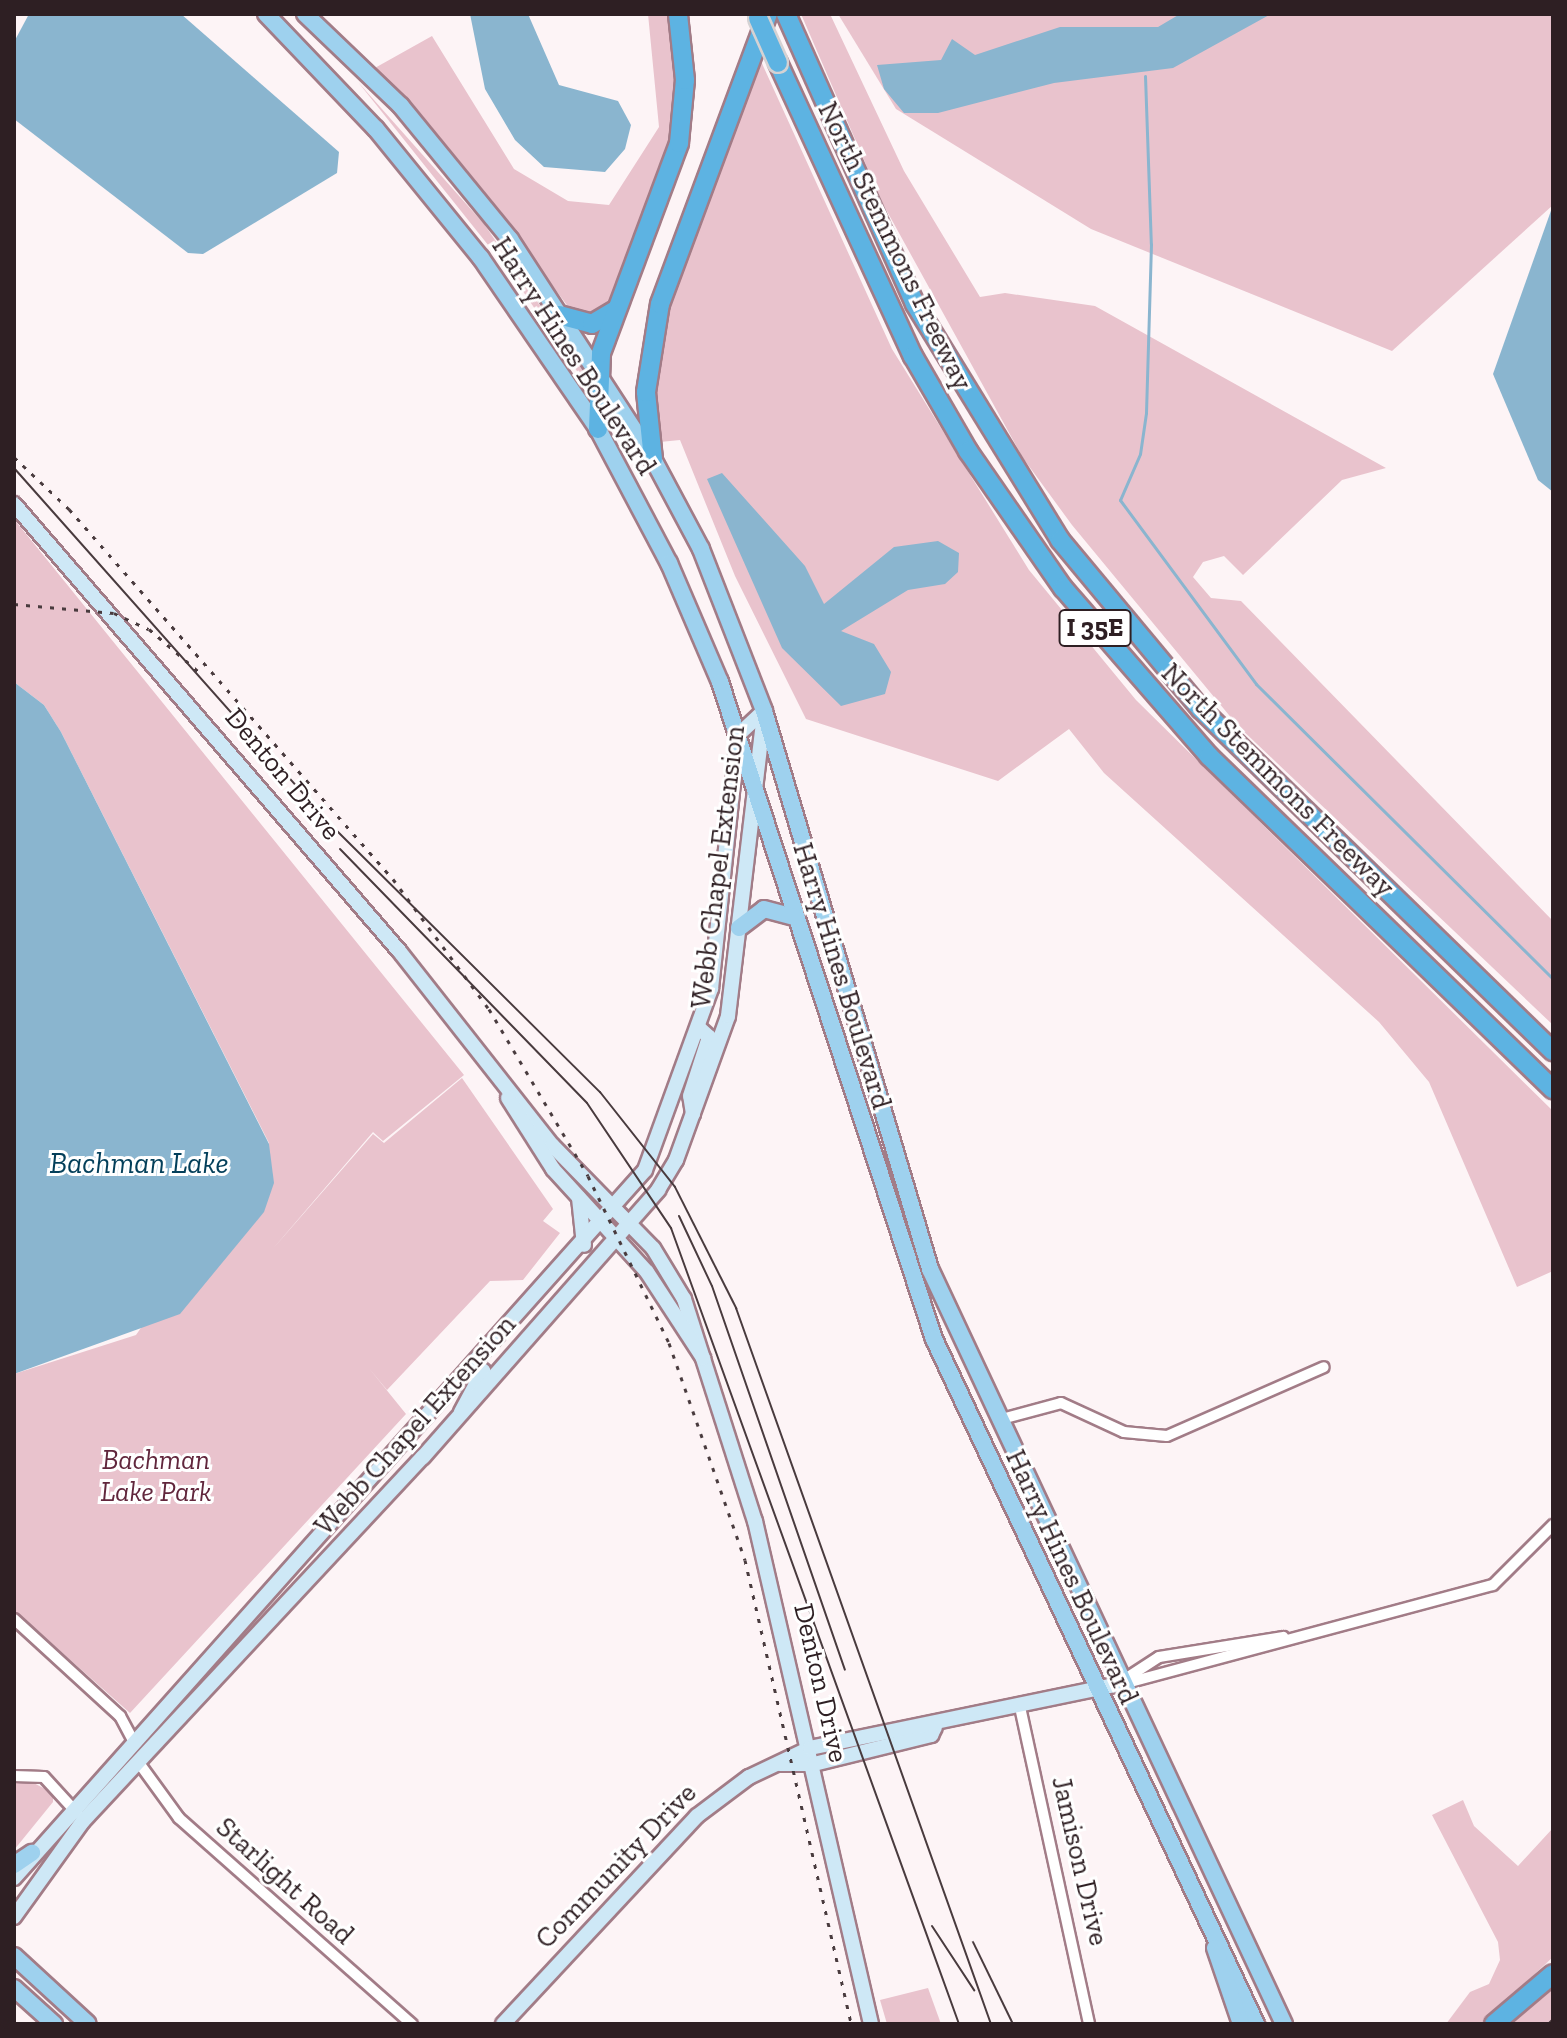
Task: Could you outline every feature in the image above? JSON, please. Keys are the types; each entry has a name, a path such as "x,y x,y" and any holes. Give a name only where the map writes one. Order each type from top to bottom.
{"highway":[{"path":"598,429 597,371 617,308 679,143 685,80 678,14"},
{"path":"653,459 646,392 660,304 761,15"},
{"name":"North Stemmons Freeway","path":"761,15 778,63 913,356 968,451 1063,588 1209,756 1553,1089"},
{"name":"North Stemmons Freeway","path":"789,21 921,316 1060,540 1201,709 1553,1051"},
{"path":"559,315 592,324 617,308"},
{"path":"1494,2024 1553,1974"}],"main road":[{"name":"Harry Hines Boulevard","path":"266,14 330,79 481,258 598,429 669,563 738,735 884,1200 973,1426 1256,2024"},
{"name":"Harry Hines Boulevard","path":"305,14 401,106 510,239 653,459 701,549 764,711 930,1269 1120,1684 1284,2024"},
{"path":"330,79 352,58"},
{"name":"Denton Drive","path":"14,504 400,952 503,1086 631,1225 684,1299 755,1521 814,1764 871,2024"},
{"name":"Webb Chapel Extension","path":"14,1878 71,1806 584,1245 614,1209 654,1150 711,989 738,735 764,711"},
{"name":"Webb Chapel Extension","path":"14,1917 83,1821 423,1457 631,1225 676,1160 728,1016 764,711"},
{"path":"739,928 764,909 797,918"},
{"path":"824,1002 849,994"},
{"path":"693,1114 690,1096 709,1037 699,1028"},
{"name":"Denton Drive","path":"503,1086 517,1117 579,1198 617,1238 703,1358"},
{"path":"884,1200 906,1194"},
{"path":"579,1198 584,1245"},
{"path":"459,1416 467,1392 495,1357 494,1346"},
{"path":"973,1426 998,1420"},
{"path":"406,1442 423,1457"},
{"path":"272,1587 288,1602"},
{"name":"Community Drive","path":"503,2024 708,1805 780,1764 810,1748 935,1727 1120,1684"},
{"name":"Community Drive","path":"780,1764 814,1764 931,1735 935,1727"},
{"path":"132,1739 139,1763"},
{"path":"14,1865 32,1853"},
{"path":"1215,1938 1219,1979 1241,2024"},
{"path":"1225,1960 1248,1950"},
{"path":"14,1956 88,2024"},
{"path":"14,1988 54,2024"}],"street":[{"path":"998,1420 1061,1403 1124,1432 1167,1436 1324,1367"},
{"name":"Community Drive","path":"1120,1684 1139,1685 1289,1637 1493,1585 1553,1525"},
{"path":"14,1619 120,1716 132,1739"},
{"name":"Community Drive","path":"1120,1684 1134,1667 1159,1657 1289,1637"},
{"name":"Jamison Drive","path":"1020,1707 1089,2024"},
{"name":"Starlight Road","path":"139,1763 166,1805 412,2024"},
{"path":"14,1776 44,1777 83,1821"}],"green space":[{"path":"648,14 670,14 677,84 665,164 610,306 599,316 572,312 471,176 373,69 432,36 514,169 568,201 609,205 659,127"},
{"path":"801,14 830,14 904,171 980,297 1005,293 1095,306 1386,468 1342,480 1243,575 1224,556 1203,562 1193,577 1211,598 1241,601 1553,921 1553,1025 1238,726 1072,525 1023,458 883,204"},
{"path":"838,14 1553,14 1553,205 1392,351 1091,229 896,109"},
{"path":"760,59 892,349 1029,570 1136,700 1553,1111 1553,1271 1517,1287 1429,1082 1379,1022 1104,773 1069,729 998,781 806,719 735,576 680,440 660,442 653,397 661,326"},
{"path":"358,82 484,224 587,374 581,377 512,275"},
{"name":"Bachman Lake Park","path":"14,519 464,1075 383,1141 373,1132 271,1251 373,1134 384,1143 462,1078 553,1209 543,1221 560,1233 523,1280 490,1281 387,1390 368,1367 406,1414 130,1713 14,1610 14,1374 136,1335 269,1143 61,732 44,705 14,682"},
{"path":"26,1779 53,1793 53,1802 14,1850 14,1782"},
{"path":"1463,1800 1474,1826 1518,1866 1553,1828 1553,1957 1481,2024 1446,2024 1470,1992 1489,1984 1500,1960 1498,1942 1432,1815"},
{"path":"1553,1987 1553,2024 1507,2024 1527,2010"},
{"path":"928,1988 941,2024 887,2024 880,2000"}],"water":[{"path":"29,14 181,14 339,152 337,173 203,254 188,253 14,119 14,42"},
{"path":"470,14 528,14 559,85 618,101 631,125 625,149 605,172 544,167 515,140 485,89"},
{"path":"1180,14 1271,14 1173,68 1054,83 938,113 904,113 884,89 877,65 941,60 952,39 975,55 1060,27 1158,27"},
{"path":"1553,205 1553,492 1538,480 1493,374"},
{"path":"722,473 805,566 824,604 894,547 938,541 959,553 958,572 945,584 908,590 841,631 874,644 891,672 885,694 841,706 782,648 707,479"},
{"name":"Bachman Lake","path":"14,682 44,705 61,732 269,1144 274,1183 264,1212 180,1314 14,1374"}],"waterway":[{"path":"1145,76 1151,244 1146,413 1140,454 1120,500 1256,684 1553,979"}],"tram line":[{"path":"14,468 332,826 600,1092 675,1187 736,1308 991,2024"},
{"path":"340,849 587,1103 671,1228 959,2024"},
{"path":"679,1216 712,1286 845,1670"},
{"path":"932,1926 974,1990"},
{"path":"973,1942 1013,2024"},
{"path":"1548,2024 1553,2019"}],"railway":[{"path":"14,457 69,509 393,879 489,1009 588,1176 669,1343 745,1560 851,2024"},
{"path":"14,604 114,613 149,629 198,671"}]}
